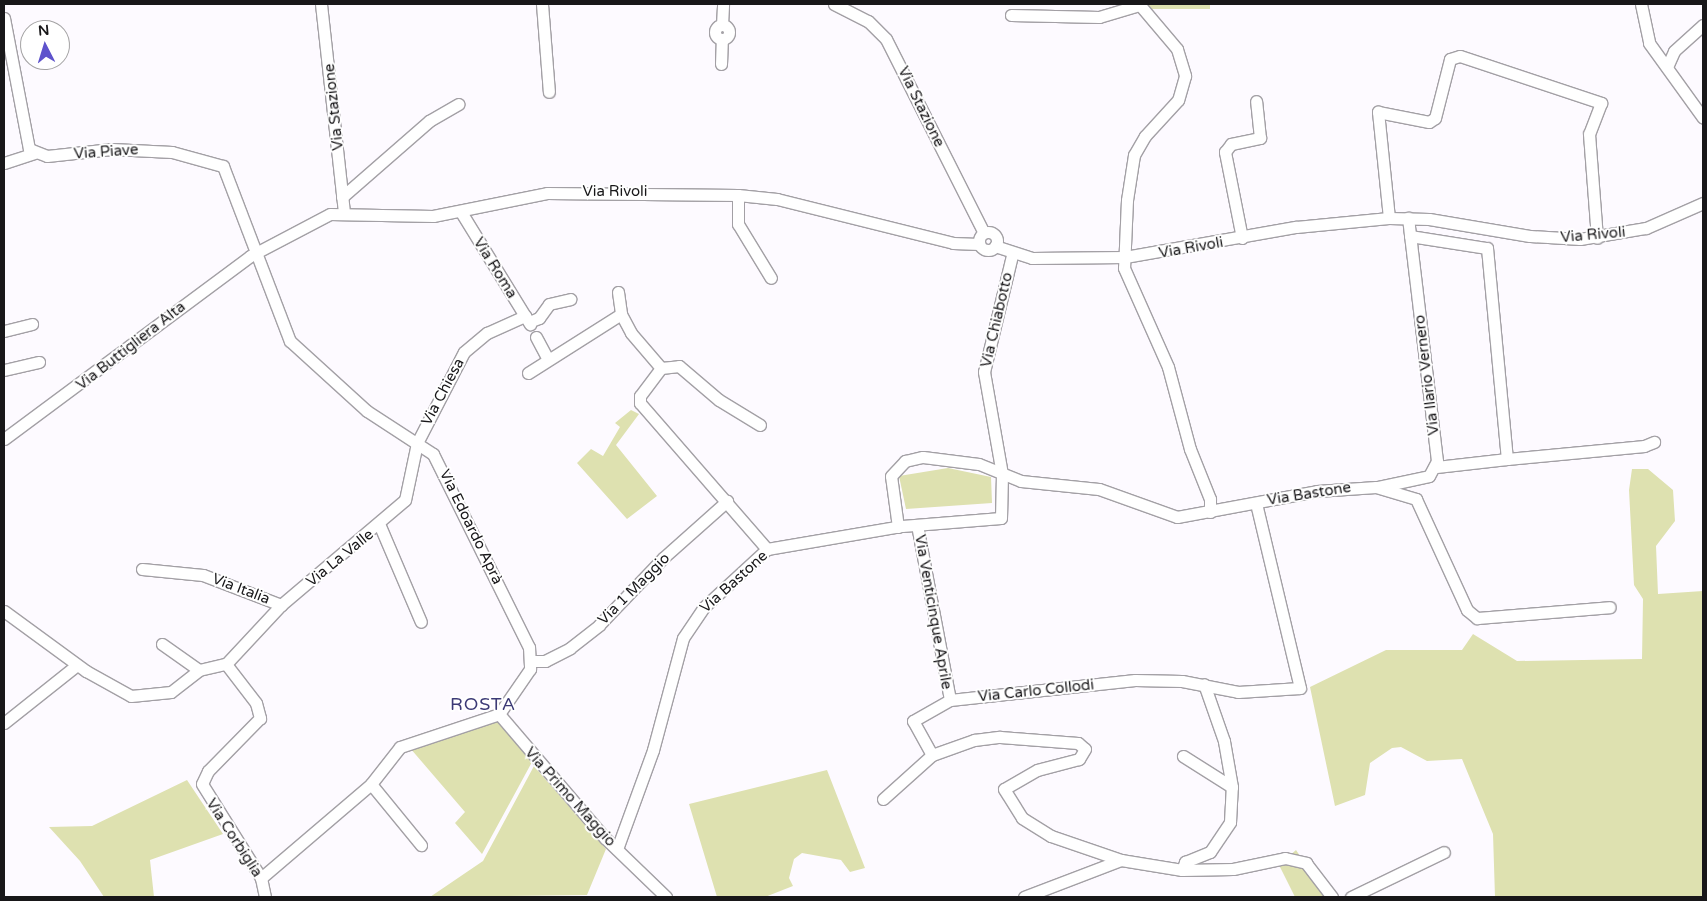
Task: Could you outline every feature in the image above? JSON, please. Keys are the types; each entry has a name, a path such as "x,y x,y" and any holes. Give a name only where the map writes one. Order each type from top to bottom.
{"street":[{"name":"Via Stazione","path":"321,4 344,211"},
{"path":"542,4 550,92"},
{"path":"721,64 722,39 729,32 722,25 724,4"},
{"name":"Via Stazione","path":"834,4 868,21 886,39 982,239 994,236 995,246"},
{"path":"1010,15 1100,17 1139,4 1177,49 1185,76 1178,100 1145,136 1134,155 1127,200 1125,272 1168,367 1190,450 1210,499 1210,512"},
{"path":"1641,4 1649,42 1703,118"},
{"path":"4,18 24,135 34,153 4,163"},
{"path":"1667,67 1674,51 1703,25"},
{"path":"1389,218 1378,112 1418,122 1435,118 1454,56 1602,103 1589,134 1597,238"},
{"path":"1242,238 1225,152 1231,144 1260,138 1256,101"},
{"path":"342,197 429,121 458,104"},
{"name":"Via Piave","path":"34,153 47,156 137,148 193,156 223,166 256,252"},
{"name":"Via Rivoli","path":"256,252 323,217 344,211 410,216 461,212 547,193 738,195 786,201 953,243 982,239"},
{"path":"738,195 738,224 771,278"},
{"name":"Via Rivoli","path":"995,246 1012,256 1125,257 1242,238 1296,227 1389,218 1408,218 1530,236 1597,238 1658,224 1703,204"},
{"name":"Via Roma","path":"461,212 528,321"},
{"name":"Via Ilario Vernero","path":"1408,218 1436,468"},
{"path":"1410,236 1487,248 1507,459"},
{"name":"Via Buttigliera Alta","path":"4,439 256,252"},
{"name":"Via Edoardo Aprà","path":"256,252 290,341 367,411 434,454 444,470 522,630 531,661"},
{"name":"Via Chiabotto","path":"1002,474 984,372 1012,256"},
{"path":"618,292 621,314 631,333 661,366 679,366 719,400 760,425"},
{"name":"Via Chiesa","path":"380,526 409,491 417,443 464,352 487,332 539,318 549,304 570,299"},
{"path":"528,373 547,358 621,314"},
{"path":"4,331 32,324"},
{"path":"536,336 547,358"},
{"path":"4,370 39,362"},
{"path":"661,366 640,396 640,403 767,549"},
{"path":"1376,487 1421,479 1436,468 1654,442"},
{"name":"Via Bastone","path":"898,527 891,476 905,461 949,458 1021,481 1099,488 1164,515 1191,517 1331,489 1376,487 1416,499 1467,610 1477,618 1610,607"},
{"name":"Via Bastone","path":"617,849 659,732 683,638 704,607 767,549 898,527 998,519 1003,512 1002,474"},
{"name":"Via 1 Maggio","path":"531,661 546,661 570,648 600,625 663,558 727,501"},
{"name":"Via Carlo Collodi","path":"932,755 914,721 950,700 1134,680 1204,684 1238,692 1300,688 1256,503"},
{"name":"Via Venticinque Aprile","path":"918,525 950,700"},
{"name":"Via La Valle","path":"226,664 281,605 380,526 421,622"},
{"name":"Via Italia","path":"142,569 203,575 281,605"},
{"path":"6,613 77,665 131,696 171,692 199,670 226,664"},
{"path":"162,644 199,670"},
{"path":"261,878 371,784 400,747 412,740 499,714 525,679 531,661"},
{"name":"Via Corbiglia","path":"226,664 256,702 260,718 208,771 202,784 261,878 265,897"},
{"path":"4,723 77,665"},
{"path":"1182,870 1185,862 1210,852 1230,822 1232,787 1224,741 1204,684"},
{"name":"Via Primo Maggio","path":"499,714 617,849 666,897"},
{"path":"883,798 932,755 974,740 1000,737 1078,743 1085,749 1079,759 1037,770 1004,789 1022,818 1050,836 1121,860 1182,870 1233,869 1285,858 1306,862 1332,897"},
{"path":"1183,756 1232,787"},
{"path":"371,784 421,845"},
{"path":"1351,897 1444,852"},
{"path":"1024,897 1121,860"}],"green space":[{"path":"1148,4 1210,4 1210,9 1148,9"},
{"path":"631,410 639,414 616,445 657,496 627,519 577,463 591,449 603,456 620,427 615,423"},
{"path":"948,468 991,477 992,503 906,509 899,476"},
{"path":"1632,469 1648,469 1673,490 1675,521 1656,546 1658,594 1703,591 1703,897 1495,897 1493,834 1462,759 1427,761 1401,747 1392,748 1370,763 1365,795 1335,806 1310,687 1386,650 1462,650 1473,634 1517,661 1642,659 1643,599 1634,585 1629,490"},
{"path":"495,716 532,762 482,854 455,823 465,812 410,748"},
{"path":"534,766 606,849 587,895 430,897 483,861"},
{"path":"827,770 865,868 850,872 841,860 802,853 794,859 789,878 793,886 765,897 717,897 689,804"},
{"path":"187,780 223,834 150,860 154,897 104,897 80,861 49,827 92,826"},
{"path":"1296,850 1327,897 1295,897 1279,865"}],"district":[{"name":"ROSTA","path":"483,704"}]}
